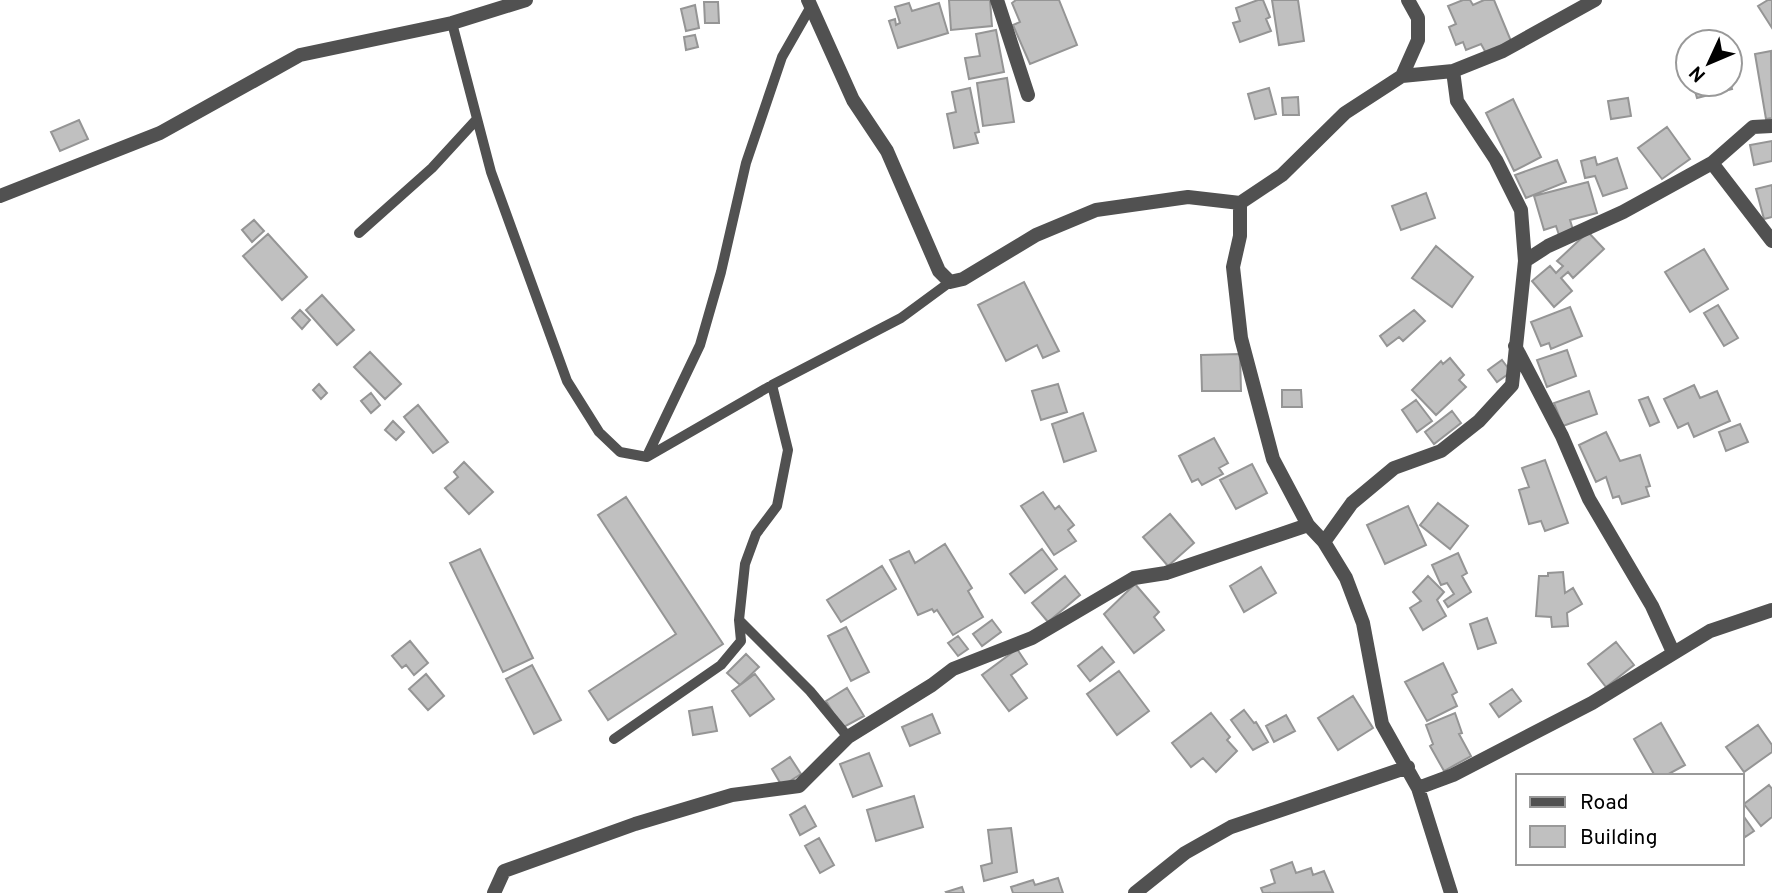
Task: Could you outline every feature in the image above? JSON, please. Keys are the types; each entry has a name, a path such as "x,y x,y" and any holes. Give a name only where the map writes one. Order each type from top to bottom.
{"street":[{"path":"0,196 160,133 300,55 452,23 526,0"},
{"path":"997,0 1028,96"},
{"path":"1402,76 1418,40 1418,18 1408,0"},
{"path":"809,4 853,100 887,150 939,271 950,282 963,279 1036,235 1096,210 1188,197 1240,203 1282,174 1345,113 1402,76 1452,71 1503,51 1595,0"},
{"path":"1324,542 1352,503 1394,468 1441,451 1479,421 1512,385 1525,261 1521,210 1496,160 1457,102 1452,71"},
{"path":"1525,261 1548,246 1623,212 1712,163 1753,127 1772,126"},
{"path":"1712,163 1772,241"},
{"path":"1240,203 1240,236 1233,267 1241,338 1273,459 1308,525 1324,542 1346,578 1363,623 1382,724 1418,788 1451,893"},
{"path":"1515,345 1562,436 1589,499 1652,606 1673,652"},
{"path":"494,893 504,871 635,824 732,795 799,786 848,737 953,669 1032,638 1134,578 1166,573 1308,525"},
{"path":"1418,788 1453,775 1592,703 1710,631 1772,611"},
{"path":"1135,893 1185,853 1231,827 1408,767"}],"lane":[{"path":"647,457 700,345 721,272 746,163 782,57 809,4"},
{"path":"452,23 491,172 568,381 599,432 620,452 647,457 772,385 901,318 950,282"},
{"path":"359,233 432,168 477,119"},
{"path":"614,739 721,665 741,641 739,620 745,564 756,534 777,506 788,450 772,385"},
{"path":"739,620 810,691 848,737"}],"building":[{"path":"949,0 990,0 992,26 951,30"},
{"path":"1016,0 1059,0 1077,45 1030,64 1013,25 1020,22 1012,3"},
{"path":"1263,0 1270,17 1266,19 1271,31 1240,42 1233,23 1240,21 1236,8"},
{"path":"1272,0 1298,0 1304,41 1279,45"},
{"path":"1470,0 1473,5 1484,0 1494,0 1511,41 1486,53 1481,44 1466,50 1463,42 1456,45 1449,27 1456,24 1448,6"},
{"path":"1772,0 1772,28 1758,6"},
{"path":"704,2 718,2 719,23 705,23"},
{"path":"909,3 912,11 939,3 948,33 898,48 889,21 895,19 896,25 900,23 895,7"},
{"path":"695,5 699,28 686,31 681,9"},
{"path":"996,30 1004,72 969,79 965,58 980,56 976,34"},
{"path":"695,35 698,47 686,50 684,37"},
{"path":"1771,51 1772,118 1766,119 1755,54"},
{"path":"1007,78 1014,122 983,126 977,83"},
{"path":"970,88 979,132 975,133 978,143 954,148 947,114 956,112 952,92"},
{"path":"1269,88 1276,114 1255,119 1248,94"},
{"path":"1298,97 1299,115 1283,115 1282,98"},
{"path":"1628,98 1631,116 1611,119 1608,101"},
{"path":"1513,99 1541,157 1514,171 1486,113"},
{"path":"79,120 88,139 60,151 51,132"},
{"path":"1667,127 1690,159 1662,179 1638,148"},
{"path":"1772,141 1772,161 1754,165 1750,145"},
{"path":"1595,157 1597,165 1617,158 1627,188 1603,196 1595,176 1585,178 1581,161"},
{"path":"1557,160 1566,182 1526,198 1515,175"},
{"path":"1588,182 1597,213 1570,220 1573,230 1559,235 1556,226 1544,230 1534,196"},
{"path":"1772,185 1772,217 1764,219 1756,189"},
{"path":"1426,193 1435,218 1401,230 1392,206"},
{"path":"254,220 264,231 252,242 242,230"},
{"path":"1588,232 1604,249 1573,278 1568,272 1561,278 1572,291 1554,307 1532,281 1550,266 1556,273 1563,266 1557,261"},
{"path":"268,234 307,277 282,300 243,256"},
{"path":"1436,246 1473,277 1452,307 1412,278"},
{"path":"1704,249 1728,289 1690,312 1665,272"},
{"path":"1024,282 1059,351 1043,358 1037,345 1006,361 978,305"},
{"path":"322,295 354,330 337,345 306,310"},
{"path":"1718,305 1738,338 1724,346 1704,313"},
{"path":"1570,307 1582,336 1551,349 1549,343 1541,346 1531,322"},
{"path":"300,310 310,320 302,329 292,318"},
{"path":"1414,310 1425,321 1403,341 1399,337 1387,346 1380,336"},
{"path":"1567,350 1576,376 1547,387 1537,360"},
{"path":"370,352 401,384 385,399 354,367"},
{"path":"1240,354 1241,391 1202,391 1201,355"},
{"path":"1450,358 1464,375 1459,380 1466,387 1436,415 1412,390 1441,361 1443,364"},
{"path":"1502,360 1511,372 1497,382 1488,370"},
{"path":"319,384 327,393 321,399 313,390"},
{"path":"1058,384 1067,412 1041,420 1032,391"},
{"path":"1694,385 1700,398 1717,391 1730,421 1694,437 1688,423 1678,428 1664,399"},
{"path":"1282,390 1301,390 1302,407 1282,407"},
{"path":"1589,391 1597,414 1563,426 1554,403"},
{"path":"371,393 380,405 371,413 361,401"},
{"path":"1648,397 1659,422 1650,426 1639,400"},
{"path":"1416,400 1432,421 1417,432 1402,410"},
{"path":"418,405 448,442 433,453 404,417"},
{"path":"1452,411 1461,423 1434,444 1425,432"},
{"path":"1083,413 1096,451 1064,462 1052,424"},
{"path":"393,421 404,432 396,440 385,430"},
{"path":"1740,424 1748,442 1726,451 1719,432"},
{"path":"1606,432 1620,461 1640,455 1650,486 1646,487 1649,496 1622,504 1619,496 1613,498 1606,477 1596,482 1579,445"},
{"path":"1214,438 1228,463 1219,468 1223,474 1202,485 1198,479 1192,482 1179,456"},
{"path":"1545,460 1568,523 1545,531 1541,521 1529,524 1519,490 1529,487 1522,468"},
{"path":"464,462 493,492 469,514 445,488 458,477 454,472"},
{"path":"1252,464 1267,493 1236,509 1220,480"},
{"path":"1043,492 1055,509 1059,506 1074,525 1068,530 1076,541 1054,555 1021,506"},
{"path":"626,497 723,644 608,720 589,691 676,634 598,515"},
{"path":"1438,503 1468,526 1450,549 1420,525"},
{"path":"1408,506 1426,545 1385,564 1367,525"},
{"path":"1170,514 1194,543 1168,566 1143,537"},
{"path":"945,544 972,588 968,591 983,617 953,635 937,610 934,612 932,609 918,615 890,560 909,551 915,563"},
{"path":"480,549 533,658 503,672 450,563"},
{"path":"1042,549 1057,569 1025,593 1010,574"},
{"path":"1458,553 1467,573 1462,576 1471,592 1448,607 1444,601 1454,594 1447,583 1441,585 1432,565"},
{"path":"882,566 896,589 841,622 827,600"},
{"path":"1261,567 1276,593 1244,612 1230,586"},
{"path":"1563,572 1565,593 1573,588 1582,604 1567,613 1568,626 1552,627 1551,617 1536,616 1539,576"},
{"path":"1065,576 1080,595 1048,622 1032,603"},
{"path":"1428,576 1444,592 1437,600 1446,616 1423,630 1410,608 1421,601 1413,592"},
{"path":"1135,584 1159,612 1154,617 1164,630 1134,653 1104,614"},
{"path":"1487,618 1496,643 1478,649 1470,624"},
{"path":"992,620 1001,632 982,646 973,634"},
{"path":"846,627 869,672 851,681 828,636"},
{"path":"958,636 968,649 958,656 948,643"},
{"path":"410,641 428,663 414,675 406,665 402,668 392,656"},
{"path":"1616,642 1634,665 1606,687 1588,664"},
{"path":"1102,647 1114,662 1090,681 1078,666"},
{"path":"1017,649 1027,664 1011,675 1027,698 1009,711 982,675"},
{"path":"746,654 759,667 740,685 727,673"},
{"path":"1443,663 1457,692 1452,695 1457,706 1427,721 1405,682"},
{"path":"532,665 561,720 534,734 506,679"},
{"path":"1119,671 1149,711 1117,735 1087,694"},
{"path":"426,674 444,696 428,710 409,689"},
{"path":"755,674 774,699 750,716 732,691"},
{"path":"847,688 864,716 842,728 826,701"},
{"path":"1512,689 1521,701 1499,717 1490,704"},
{"path":"1353,696 1373,728 1338,750 1318,718"},
{"path":"712,707 717,731 693,735 689,711"},
{"path":"1244,710 1254,723 1256,722 1268,742 1253,750 1231,720"},
{"path":"1211,713 1230,737 1227,740 1237,751 1216,772 1203,758 1191,767 1172,743"},
{"path":"1455,713 1462,733 1459,734 1471,756 1444,771 1430,746 1433,744 1426,725"},
{"path":"932,714 940,733 910,746 902,727"},
{"path":"1286,715 1295,731 1274,742 1266,726"},
{"path":"1661,723 1685,765 1669,774 1654,774 1634,739"},
{"path":"1758,725 1772,745 1772,752 1744,772 1726,747"},
{"path":"869,753 882,786 853,797 840,764"},
{"path":"790,757 801,774 782,786 772,769"},
{"path":"1769,785 1772,789 1772,817 1761,826 1744,804"},
{"path":"914,796 923,827 876,841 867,810"},
{"path":"805,806 816,826 800,835 790,815"},
{"path":"1744,817 1754,831 1744,835"},
{"path":"1011,828 1017,872 984,881 981,866 992,863 988,830"},
{"path":"819,838 834,865 820,873 805,846"},
{"path":"1292,862 1296,873 1311,868 1313,875 1324,871 1333,892 1263,893 1261,888 1275,883 1271,870"},
{"path":"1058,878 1063,893 1013,893 1011,887 1033,880 1035,885"},
{"path":"962,887 964,893 946,892"}]}
